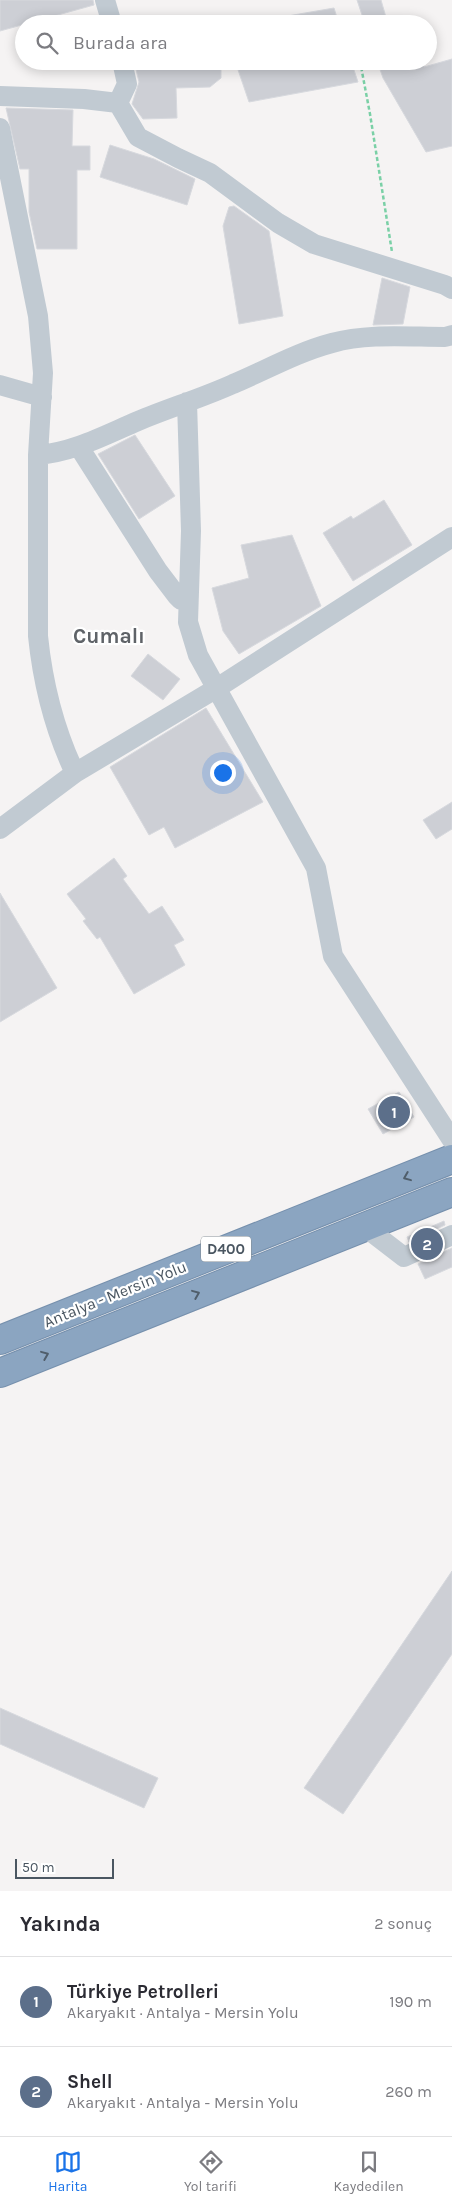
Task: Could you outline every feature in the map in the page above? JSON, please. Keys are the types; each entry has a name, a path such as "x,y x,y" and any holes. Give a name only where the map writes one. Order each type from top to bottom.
{"highway":[{"name":"Antalya - Mersin Yolu","path":"0,1340 452,1159"},
{"name":"Antalya - Mersin Yolu","path":"0,1373 365,1227 452,1195"}],"street":[{"path":"105,0 109,15"},
{"path":"118,103 127,84 124,70"},
{"path":"0,96 84,99 118,103"},
{"path":"118,103 138,137 210,173 278,223 314,244 452,288"},
{"path":"0,128 38,316 42,364 38,455 38,636 41,665 53,720 75,773"},
{"path":"38,455 79,447 308,351 332,343 355,338 445,337 452,335"},
{"path":"0,384 42,397"},
{"path":"187,402 191,531 188,622 198,655 316,868 333,956 452,1140"},
{"path":"79,447 158,572 181,600 188,600"},
{"path":"0,829 75,773 217,688 452,537"},
{"path":"365,1227 404,1257 452,1235"}],"path":[{"path":"362,70 394,269"}],"building":[{"path":"0,0 93,0 94,5 58,15 15,15 15,27 0,31"},
{"path":"357,0 381,0 385,15 362,15"},
{"path":"334,8 336,15 293,15"},
{"path":"452,59 452,146 426,152 380,70 437,70 437,63"},
{"path":"136,70 221,70 221,78 210,87 176,88 177,118 143,119 132,104 139,82"},
{"path":"238,70 354,70 358,82 249,102"},
{"path":"6,108 73,110 72,146 90,146 90,170 77,170 77,249 37,249 29,212 29,169 20,169"},
{"path":"110,145 154,159 195,179 187,205 100,177"},
{"path":"234,206 269,231 283,316 239,324 223,226 229,207"},
{"path":"382,278 410,287 403,324 373,325"},
{"path":"135,435 175,496 139,519 98,454"},
{"path":"384,500 412,545 353,581 323,533 351,516 353,519"},
{"path":"292,535 321,606 239,654 223,631 212,588 249,578 241,545"},
{"path":"148,654 180,679 163,700 131,676"},
{"path":"206,708 263,802 175,848 164,827 149,835 110,767"},
{"path":"452,802 452,829 436,839 423,820"},
{"path":"114,858 127,876 123,879 149,914 162,906 184,940 174,945 185,965 134,994 100,937 97,939 83,921 86,919 67,894"},
{"path":"0,893 57,988 0,1022"},
{"path":"399,1092 414,1117 383,1134 368,1109"},
{"path":"444,1221 445,1225 409,1242 407,1237"},
{"path":"452,1248 452,1267 425,1279 418,1264"},
{"path":"452,1571 452,1654 343,1814 304,1788"},
{"path":"0,1708 158,1778 144,1808 0,1744"}],"place":[{"name":"Türkiye Petrolleri","path":"394,1112"},
{"name":"Shell","path":"427,1244"}],"district":[{"name":"Cumalı","path":"109,636"}]}
